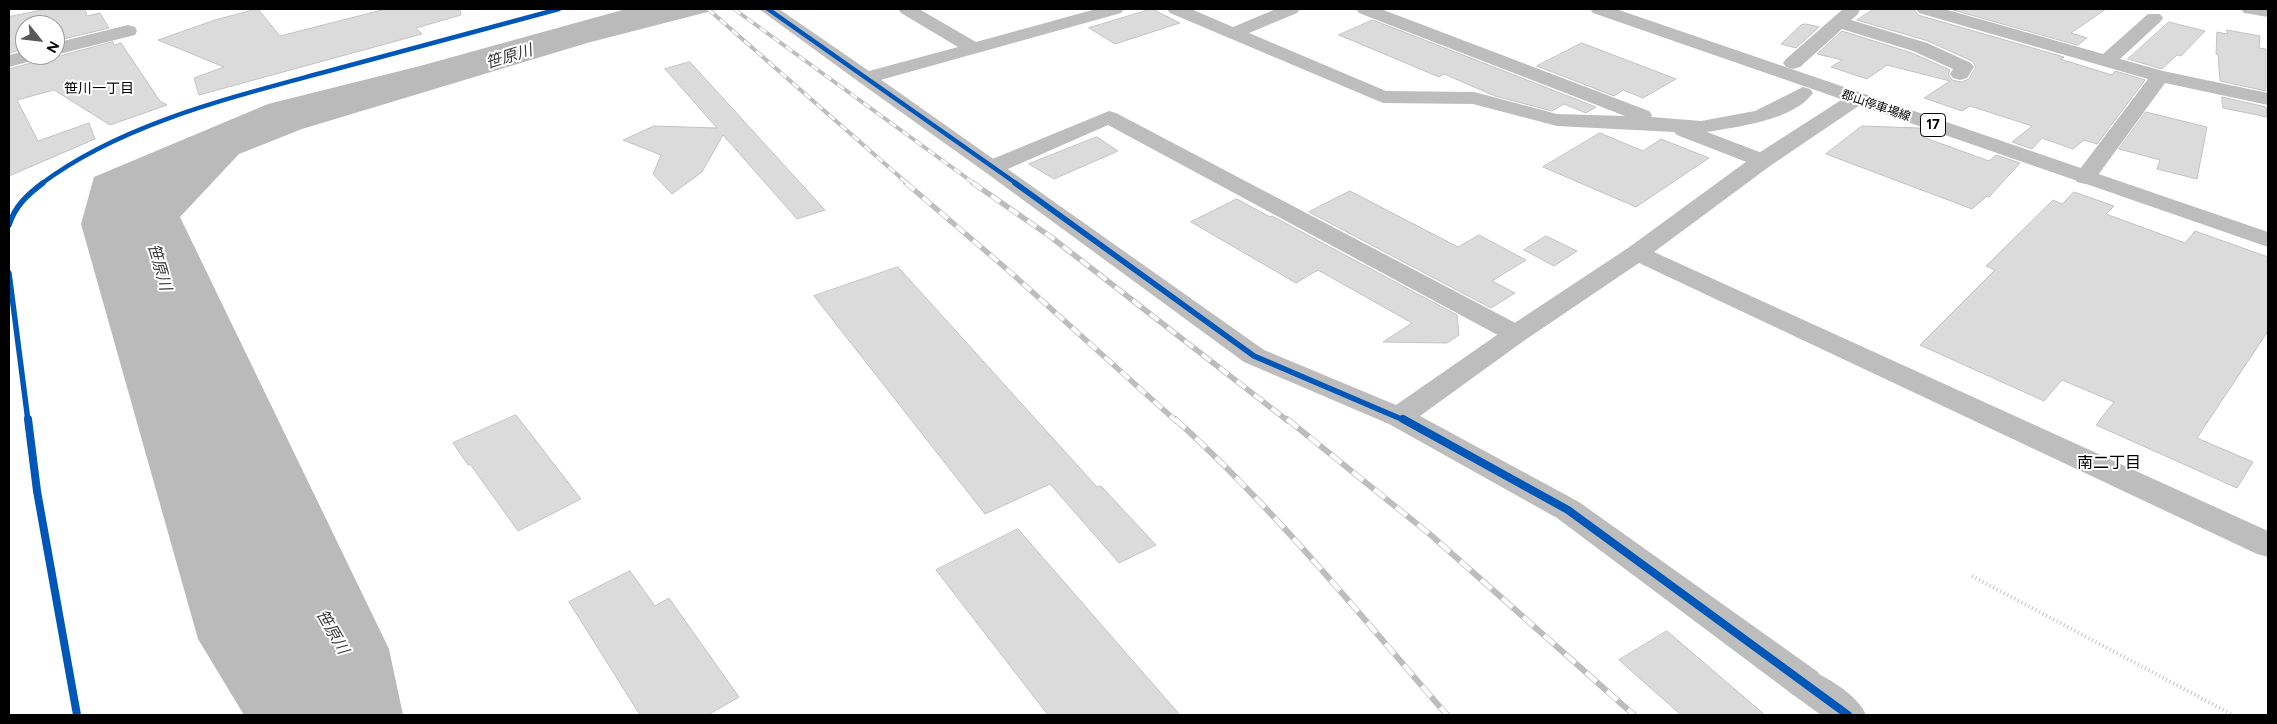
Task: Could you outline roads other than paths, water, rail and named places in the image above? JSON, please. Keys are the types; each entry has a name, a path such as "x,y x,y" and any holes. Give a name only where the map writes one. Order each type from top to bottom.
{"street":[{"path":"907,9 975,49"},
{"path":"866,78 1115,9"},
{"path":"1176,9 1382,97 1474,98 1557,120 1701,127 1760,116 1783,106 1803,93"},
{"path":"1234,33 1291,9"},
{"path":"1365,9 1762,161"},
{"name":"郡山停車場線","path":"1598,9 1856,99 2268,226"},
{"name":"郡山停車場線","path":"1631,9 1793,63 2090,172 2268,240"},
{"path":"1793,63 1853,9"},
{"path":"1925,9 1986,19 2106,61 2160,76 2268,99"},
{"path":"2250,9 2268,12"},
{"path":"771,11 993,167 1254,356 1399,417 1568,510 1848,715"},
{"path":"2106,61 2154,18"},
{"path":"1838,22 1934,53 1964,68 1960,74"},
{"path":"65,47 128,31"},
{"path":"2090,172 2160,76"},
{"path":"1399,417 1516,334 1637,253 1762,161 1856,99"},
{"path":"993,167 1109,117 1516,334"},
{"path":"1637,253 2268,545"},
{"path":"1805,683 1835,715"}],"water":[{"name":"笹原川","path":"626,9 719,9 587,43 302,129 239,154 180,217 389,649 403,715 244,715 198,639 81,224 94,177 268,104 420,66"}],"railway":[{"path":"708,9 908,184"},
{"path":"734,9 975,184"},
{"path":"906,183 1009,271 1176,421"},
{"path":"973,183 1051,237 1288,421"},
{"path":"1175,419 1212,453 1282,526 1447,715"},
{"path":"1287,419 1432,536 1634,715"}],"district":[{"name":"笹川一丁目","path":"99,89"},
{"name":"南二丁目","path":"2109,463"}]}
